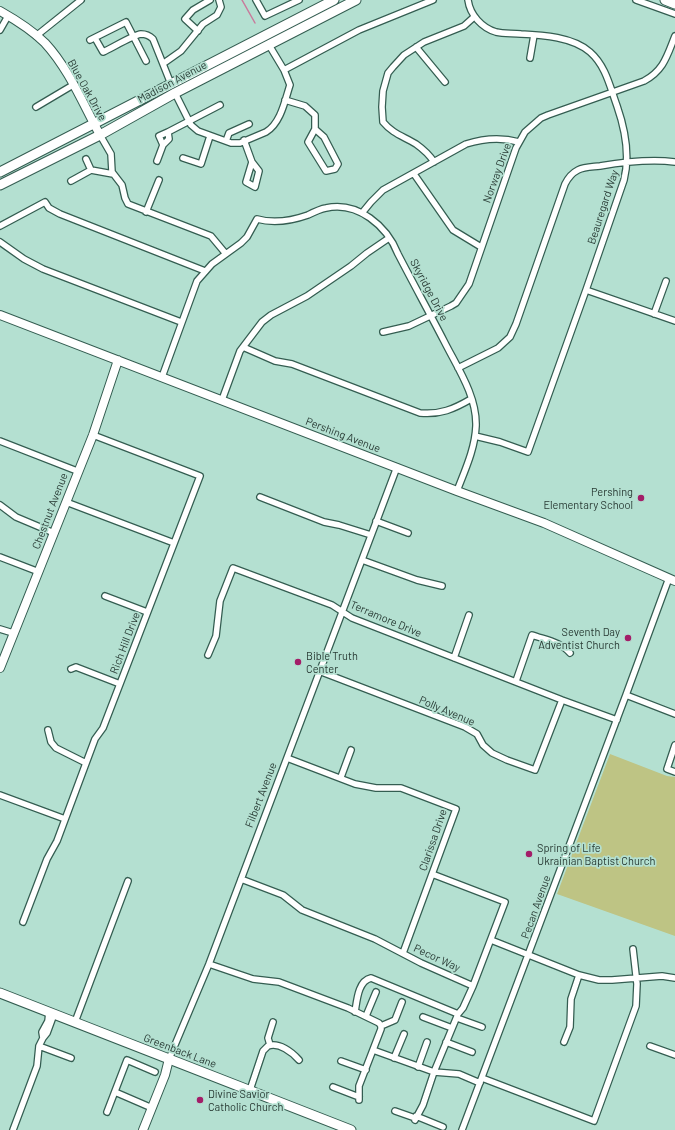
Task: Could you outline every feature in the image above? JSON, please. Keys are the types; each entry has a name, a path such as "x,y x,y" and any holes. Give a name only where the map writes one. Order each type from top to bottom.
{"main road":[{"name":"Madison Avenue","path":"0,172 334,0"},
{"name":"Madison Avenue","path":"0,185 100,135 175,93 356,0"},
{"path":"665,0 675,4"},
{"name":"Greenback Lane","path":"0,993 250,1090 339,1128 351,1130"}],"street":[{"path":"36,36 81,0"},
{"path":"198,31 185,18 193,10 210,0"},
{"path":"164,63 181,51 203,24 217,15 221,7 219,0"},
{"path":"256,0 265,16 299,0"},
{"path":"284,70 359,30 433,0"},
{"path":"434,162 427,152 414,143 397,135 383,122 382,100 388,73 404,55 434,37 464,26 474,17 468,0"},
{"path":"636,0 675,14"},
{"name":"Blue Oak Drive","path":"0,11 36,36 55,56 68,74 100,135"},
{"path":"0,30 8,16"},
{"name":"Beauregard Way","path":"474,17 483,26 494,32 502,34 534,35 569,41 584,47 596,58 603,68 623,126 627,162 624,180 528,452 500,442 475,436"},
{"path":"146,61 134,37 126,22 93,39 103,52 134,37 143,34 150,37 153,39 164,63 171,84"},
{"path":"530,58 534,35"},
{"name":"Norway Drive","path":"383,332 409,326 432,316 456,302 463,294 469,284 519,142 525,132 541,118 644,81 655,74 665,61 675,36"},
{"path":"175,93 188,121 194,129 210,136 226,141 240,143 270,130 277,121 290,85 284,70 269,45"},
{"path":"416,47 445,82"},
{"path":"36,107 73,85"},
{"path":"285,100 305,106 316,114 315,129 308,142 326,171 335,169 338,164 324,137 315,129"},
{"path":"157,161 162,145 159,136 220,105"},
{"path":"226,141 229,133 249,124"},
{"path":"162,145 169,140 168,132"},
{"path":"100,135 111,154 113,174 122,185 128,204 211,236 226,254 212,264 195,285 162,377"},
{"path":"183,158 200,164 210,136"},
{"path":"362,213 383,190 414,174 456,149 477,140 494,138 506,138 519,142"},
{"path":"244,140 252,162"},
{"path":"86,159 91,170"},
{"path":"458,368 498,348 510,337 516,324 567,180 571,175 581,169 627,162 675,162"},
{"path":"71,181 91,170 113,174"},
{"path":"414,174 454,230 481,248"},
{"path":"146,212 159,180"},
{"path":"0,226 45,202 49,208 60,214 205,271"},
{"name":"Skyridge Drive","path":"226,254 247,237 257,219 273,222 292,220 325,208 337,206 350,208 362,213 376,222 394,244 458,368 471,399 475,416 475,436 471,453 457,491"},
{"path":"222,400 239,354 262,322 271,315 307,296 389,238"},
{"path":"0,242 24,259 43,269 182,322"},
{"path":"654,314 666,281"},
{"path":"586,290 675,321"},
{"name":"Pershing Avenue","path":"0,315 544,523 672,579"},
{"path":"243,347 275,361 292,364 420,413 428,414 449,410 471,399"},
{"name":"Chestnut Avenue","path":"0,668 39,572 77,471 93,435 118,360"},
{"name":"Rich Hill Drive","path":"23,922 86,763 96,739 103,728 200,476 93,435"},
{"path":"0,441 77,471"},
{"name":"Filbert Avenue","path":"143,1130 165,1076 169,1059 209,964 288,758 319,671 343,611 396,467"},
{"path":"260,497 324,522 371,535"},
{"path":"66,502 174,543"},
{"path":"0,505 16,517 54,533"},
{"path":"376,521 408,533"},
{"path":"0,557 39,572"},
{"path":"362,560 417,580 442,586"},
{"name":"Terramore Drive","path":"208,655 216,636 220,601 233,568 332,605 352,618 617,720"},
{"name":"Pecan Avenue","path":"462,1130 626,695 672,579"},
{"path":"105,596 147,612"},
{"path":"454,658 469,615"},
{"path":"0,629 13,634"},
{"path":"516,682 532,635 565,647 570,654"},
{"path":"71,669 76,667 120,684"},
{"name":"Polly Avenue","path":"319,671 465,727 477,734 483,745 492,753 535,770 562,700"},
{"path":"626,695 675,714"},
{"path":"48,730 50,742 56,748 86,763"},
{"path":"675,745 667,769 675,772"},
{"path":"341,777 351,750"},
{"name":"Clarissa Drive","path":"288,758 341,777 355,784 402,788 456,809 403,953"},
{"path":"0,795 65,818"},
{"path":"415,1118 423,1105 434,1072 457,1016 463,1008 474,986 505,902 432,874"},
{"name":"Pecor Way","path":"241,880 283,895 302,910 375,939 421,963 474,986"},
{"path":"75,1022 128,881"},
{"path":"491,940 579,975 598,980 662,976 675,978"},
{"path":"373,1050 434,1072 459,1074 481,1081 594,1121 635,1010 637,984 633,949"},
{"path":"209,964 253,979 279,982 348,1008 366,1016 381,1026"},
{"path":"564,1042 570,1030 571,999 579,975"},
{"path":"355,1012 361,985 367,979 371,978 482,1027"},
{"path":"366,1016 376,992"},
{"path":"332,1087 359,1099 359,1086 381,1026 395,1020 402,1002"},
{"path":"13,1130 37,1066 39,1046 43,1038 42,1032 52,1013"},
{"path":"423,1017 452,1028"},
{"path":"270,1045 268,1038 273,1022"},
{"path":"394,1058 404,1034"},
{"path":"418,1066 427,1042"},
{"path":"446,1042 472,1052"},
{"path":"250,1090 265,1048 270,1045 275,1045 292,1052 299,1060"},
{"path":"39,1046 71,1058"},
{"path":"650,1046 675,1055"},
{"path":"107,1112 127,1060 156,1072"},
{"path":"341,1061 366,1070"},
{"path":"115,1092 152,1108"},
{"path":"395,1111 443,1127"}],"green space":[{"path":"610,754 667,776 675,777 675,936 557,894"}],"waterway":[{"path":"242,0 255,23"}],"place":[{"name":"Pershing Elementary School","path":"641,498"},
{"name":"Seventh Day Adventist Church","path":"628,638"},
{"name":"Bible Truth Center","path":"298,662"},
{"name":"Spring of Life Ukrainian Baptist Church","path":"529,854"},
{"name":"Divine Savior Catholic Church","path":"200,1100"}]}
